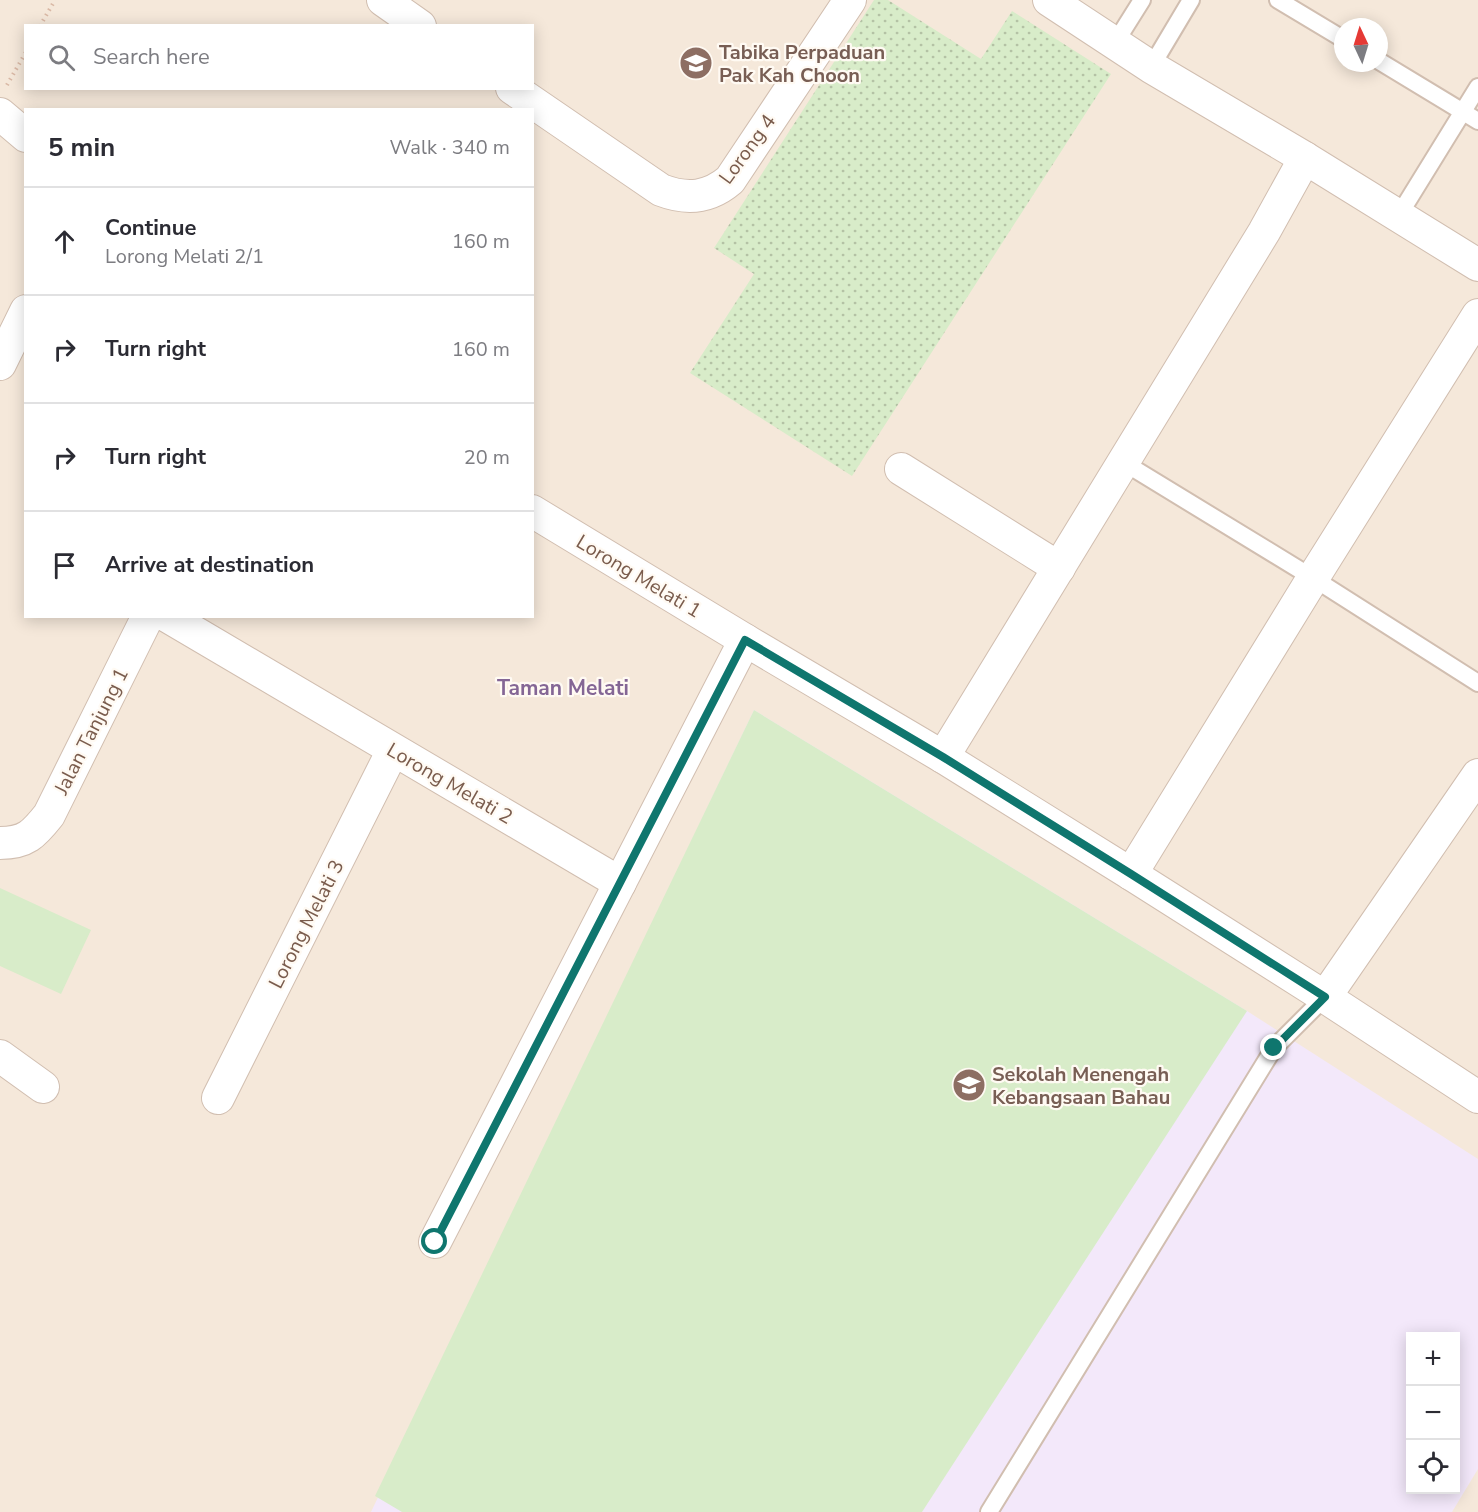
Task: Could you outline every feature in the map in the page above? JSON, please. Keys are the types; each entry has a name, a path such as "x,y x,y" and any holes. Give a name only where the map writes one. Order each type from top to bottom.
{"street":[{"path":"383,0 417,24"},
{"name":"Lorong 4","path":"515,90 661,190 675,196 706,194 720,189 730,180 850,0"},
{"path":"1049,0 1151,67 1305,158 1478,265"},
{"path":"3,101 24,132"},
{"path":"943,757 1264,232 1305,158"},
{"path":"0,364 24,315"},
{"path":"1131,874 1312,578 1478,315"},
{"path":"901,469 1059,568"},
{"name":"Lorong Melati 1","path":"534,512 943,757 1325,997 1478,1097"},
{"name":"Jalan Tanjung 1","path":"12,841 37,831 49,815 147,618"},
{"name":"Lorong Melati 2","path":"170,618 620,883"},
{"path":"435,1242 745,640"},
{"name":"Lorong Melati 3","path":"218,1098 393,750"},
{"path":"1325,997 1477,779"},
{"path":"0,1056 43,1087"}],"lane":[{"path":"1115,43 1142,0"},
{"path":"1151,67 1191,0"},
{"path":"1278,0 1334,34"},
{"path":"1388,66 1478,122"},
{"path":"1399,215 1478,87"},
{"path":"1123,462 1478,683"},
{"path":"989,1512 1274,1048 1325,997"}],"path":[{"path":"41,24 55,0"},
{"path":"3,101 24,56"}],"shaded area":[{"path":"0,0 1478,0 1478,1512 0,1512"},
{"name":"Sekolah Menengah Kebangsaan Bahau","path":"754,710 1247,1011 1478,1159 1478,1469 1452,1512 371,1512"}],"green space":[{"path":"874,0 888,0 981,59 1012,11 1111,74 852,476 690,373 754,274 714,248"},
{"name":"Sekolah Menengah Kebangsaan Bahau","path":"754,710 1247,1011 922,1512 402,1512 375,1496"},
{"path":"0,888 91,930 61,994 0,966"}],"place":[{"name":"Tabika Perpaduan Pak Kah Choon","path":"696,63"},
{"name":"Sekolah Menengah Kebangsaan Bahau","path":"969,1085"}],"district":[{"name":"Taman Melati","path":"563,688"}],"route":[{"path":"435,1242 745,640 943,757 1325,997 1274,1048"}]}
